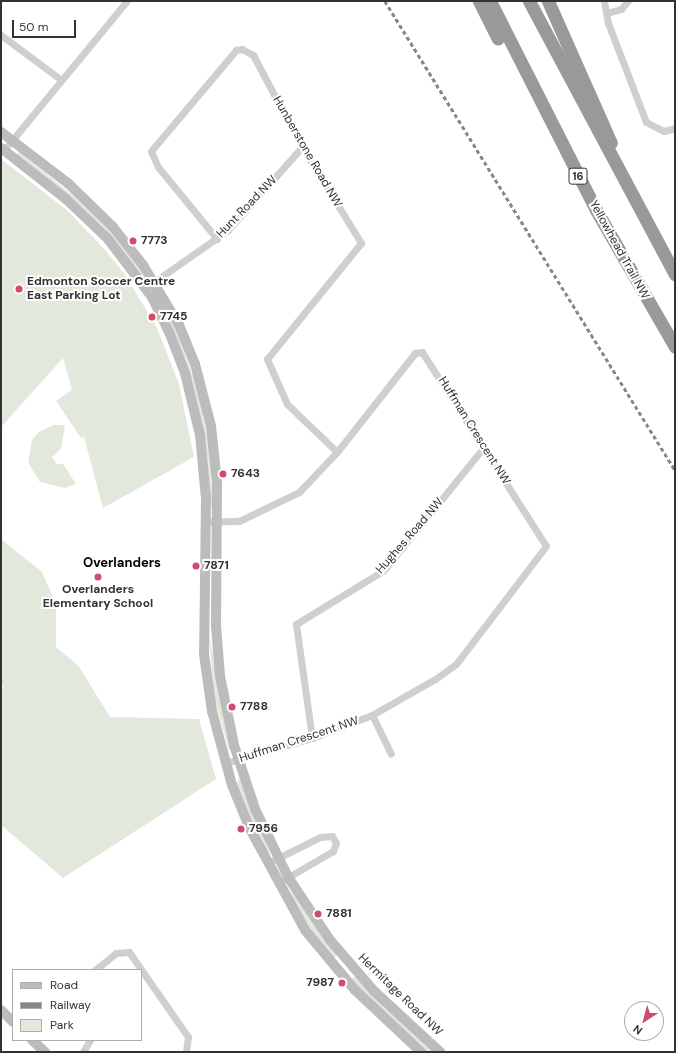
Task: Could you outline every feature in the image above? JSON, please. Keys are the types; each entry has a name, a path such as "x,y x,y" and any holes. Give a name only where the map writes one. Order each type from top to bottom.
{"highway":[{"path":"479,1 525,92 596,210"},
{"name":"Yellowhead Trail NW","path":"490,1 596,210 675,347"},
{"path":"529,1 658,246 675,275"},
{"path":"548,1 658,246"}],"street":[{"path":"2,149 12,140 60,79 127,1"},
{"path":"604,1 646,122 664,131 675,128"},
{"path":"607,13 621,9 628,1"},
{"path":"1,35 60,79"},
{"name":"Hunberstone Road NW","path":"218,239 158,167 151,151 236,50 253,55 302,147 361,243 267,359 287,404 337,452"},
{"name":"Hermitage Road NW","path":"1,132 99,212 179,325 204,393 215,458 216,626 220,676 238,760 255,809 288,877 343,956 440,1052"},
{"name":"Hunt Road NW","path":"150,284 218,239 302,147"},
{"name":"Hermitage Road NW","path":"2,149 86,216 150,284 191,393 203,456 206,522 204,654 212,711 226,763 248,823 278,883 305,930 332,965 421,1052"},
{"name":"Huffman Crescent NW","path":"206,522 239,521 277,505 299,492 337,452 415,353 422,352 546,546 456,664 372,715 312,738 226,763"},
{"name":"Hughes Road NW","path":"312,738 296,624 384,570 484,447"},
{"name":"Huffman Crescent NW","path":"372,715 391,754"},
{"path":"268,864 320,838 332,836 336,843 334,851 278,883"},
{"path":"96,969 116,953 129,952 141,969"},
{"path":"142,971 188,1037 186,1052"},
{"path":"1,1010 12,1021"},
{"path":"33,1041 45,1052"},
{"path":"83,1052 89,1041"}],"green space":[{"path":"19,152 79,200 107,227 144,273 142,275 17,155"},
{"path":"1,159 68,211 105,250 126,276 157,328 179,384 194,457 103,508 84,437 81,438 56,401 72,390 63,358 1,427"},
{"path":"163,304 179,336 199,394 209,443 213,506 209,506 206,452 158,305"},
{"path":"54,425 65,425 61,449 52,457 57,464 63,464 76,484 65,488 40,482 28,462 32,440 39,432"},
{"path":"1,539 42,572 56,604 56,647 78,665 110,717 199,719 216,779 63,878 1,825 1,689 4,686 1,683"},
{"path":"209,634 231,750 229,750 214,697"},
{"path":"239,777 270,853 269,854 262,847 237,785"},
{"path":"291,890 337,955 333,959 295,907"},
{"path":"355,976 371,994 434,1052 426,1052 399,1028 365,995 352,979"}],"railway":[{"path":"385,1 675,470"}],"place":[{"name":"7773","path":"133,241"},
{"name":"Edmonton Soccer Centre East Parking Lot","path":"19,289"},
{"name":"7745","path":"152,317"},
{"name":"7643","path":"223,474"},
{"name":"7871","path":"196,566"},
{"name":"Overlanders Elementary School","path":"98,577"},
{"name":"7788","path":"232,707"},
{"name":"7956","path":"241,829"},
{"name":"7881","path":"318,914"},
{"name":"7987","path":"342,983"}],"district":[{"name":"Overlanders","path":"122,563"}]}
